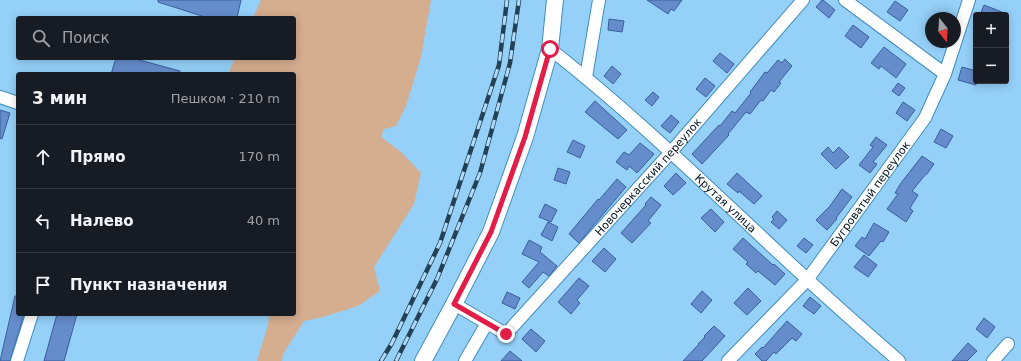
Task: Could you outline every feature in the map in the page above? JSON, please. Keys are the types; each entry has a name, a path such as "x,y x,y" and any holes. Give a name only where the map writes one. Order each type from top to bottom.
{"main road":[{"path":"423,361 491,232 525,137 550,49 555,0"}],"street":[{"path":"586,77 599,0"},
{"name":"Новочеркасский переулок","path":"454,304 506,334 671,152 803,0"},
{"path":"845,0 945,74"},
{"name":"Бугроватый переулок","path":"728,361 807,280 925,118 945,74 969,0"},
{"name":"Крутая улица","path":"550,49 586,77 671,152 807,280 899,361"},
{"path":"0,98 16,102"},
{"path":"17,361 31,316"},
{"path":"465,361 487,323"},
{"path":"993,361 1008,344"}],"shaded area":[{"path":"261,0 431,0 421,57 406,106 396,126 384,129 381,137 401,152 421,173 414,204 374,267 380,291 358,306 323,317 304,321 283,354 282,361 257,361 268,325 269,316 296,316 296,72 229,72 234,60 296,60 296,16 254,16"}],"building":[{"path":"158,0 241,0 237,16 202,16 158,2"},
{"path":"647,0 682,0 674,11 671,9 668,14"},
{"path":"822,0 835,10 829,18 816,7"},
{"path":"895,1 908,10 900,21 887,12"},
{"path":"984,5 1002,12 981,12"},
{"path":"609,19 624,21 622,32 608,30"},
{"path":"853,25 869,37 861,48 845,36"},
{"path":"884,47 906,64 896,78 881,66 879,69 871,63"},
{"path":"720,53 734,64 727,73 713,61"},
{"path":"785,59 792,66 779,82 781,83 774,92 771,90 763,101 761,100 750,114 746,112 728,134 729,135 702,164 692,154 719,125 720,126 732,111 735,113 765,72 767,73 778,60 782,63"},
{"path":"115,60 139,60 180,71 180,72 112,72"},
{"path":"612,66 621,74 613,84 604,76"},
{"path":"962,67 973,70 973,84 976,85 958,80"},
{"path":"705,78 715,86 706,97 696,89"},
{"path":"898,83 905,88 899,96 892,91"},
{"path":"653,92 659,97 652,106 645,100"},
{"path":"595,101 627,130 618,139 585,112"},
{"path":"903,102 915,110 907,121 896,113"},
{"path":"0,110 10,113 2,139 0,138"},
{"path":"671,115 679,122 670,133 661,126"},
{"path":"941,129 953,136 946,148 934,142"},
{"path":"876,137 887,145 873,162 877,164 870,173 859,165 873,147 870,145"},
{"path":"573,140 585,146 580,158 567,152"},
{"path":"640,143 654,154 637,173 629,166 627,170 616,162 624,152 629,155"},
{"path":"828,147 833,153 839,147 849,157 836,169 821,154"},
{"path":"922,156 934,164 912,191 918,195 910,208 913,211 906,222 887,209 898,194 895,193 901,183"},
{"path":"558,168 570,172 566,184 554,180"},
{"path":"676,173 686,183 673,195 664,186"},
{"path":"737,173 762,196 754,204 739,191 738,193 727,184"},
{"path":"617,179 626,187 579,243 569,234"},
{"path":"842,189 852,197 836,218 837,219 827,230 816,220 830,206"},
{"path":"651,197 661,205 648,221 651,223 632,243 621,233 646,205 645,204"},
{"path":"545,204 557,210 551,222 539,217"},
{"path":"711,209 724,222 715,232 701,218"},
{"path":"777,211 787,220 779,229 771,222 774,219 772,217"},
{"path":"548,222 558,227 552,241 541,235"},
{"path":"874,223 889,232 883,242 881,241 869,256 855,246 862,237 865,239"},
{"path":"743,238 785,274 775,285 758,271 756,273 746,264 748,262 733,249"},
{"path":"804,238 813,245 806,253 797,246"},
{"path":"529,240 542,247 540,252 557,266 549,276 543,272 529,288 522,282 539,262 522,254"},
{"path":"604,248 616,259 605,272 592,261"},
{"path":"864,255 877,265 868,277 854,267"},
{"path":"579,278 589,286 577,300 580,303 571,314 558,302"},
{"path":"748,288 761,301 747,315 734,303"},
{"path":"702,291 712,300 701,313 691,304"},
{"path":"507,292 520,298 515,309 502,303"},
{"path":"16,296 16,316 23,316 10,361 0,361"},
{"path":"810,297 821,306 814,314 803,306"},
{"path":"56,316 76,316 64,361 44,361"},
{"path":"984,318 995,327 987,338 976,329"},
{"path":"787,321 802,334 796,341 792,338 776,354 774,352 766,361 762,361 755,354 762,347 763,348"},
{"path":"714,326 725,336 702,361 683,361 705,337 704,336"},
{"path":"531,329 545,341 536,352 522,339"},
{"path":"968,343 977,351 967,361 952,361"},
{"path":"510,351 522,361 501,361"}],"railway":[{"path":"381,361 392,343 440,243 499,65 507,0"},
{"path":"396,361 437,279 480,173 510,63 519,0"}],"route":[{"path":"506,334 454,304 491,232 525,137 550,49"}]}
